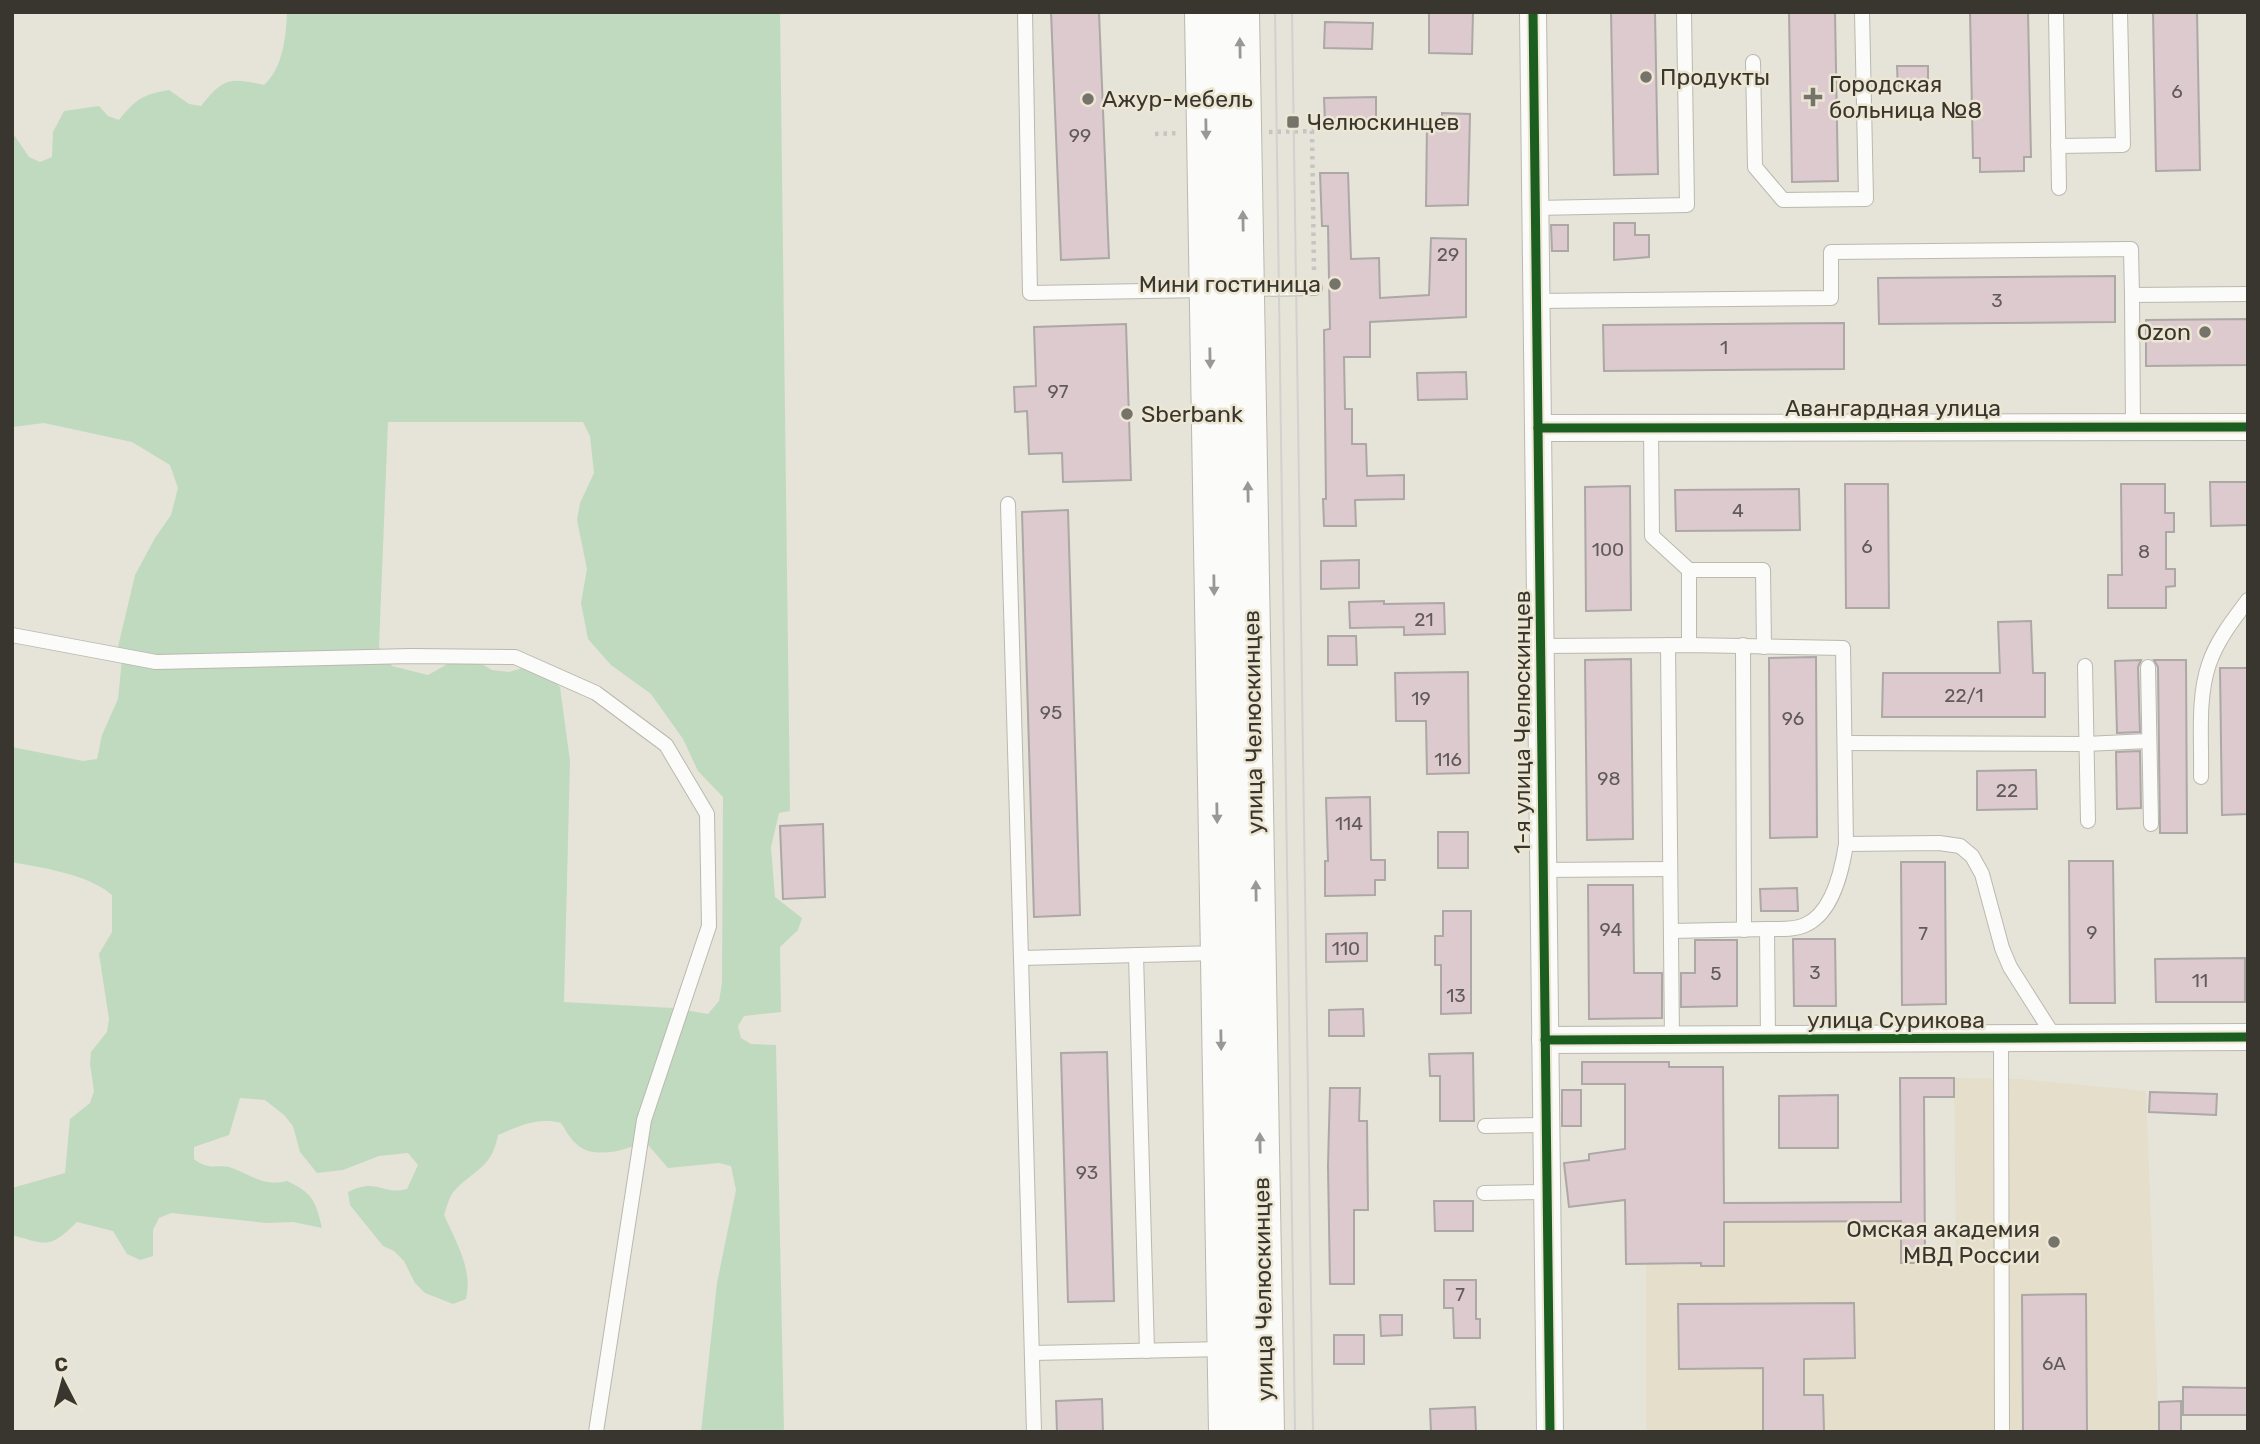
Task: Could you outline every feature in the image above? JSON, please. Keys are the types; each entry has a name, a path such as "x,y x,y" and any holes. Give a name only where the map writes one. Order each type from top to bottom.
{"main road":[{"name":"улица Челюскинцев","path":"1204,12 1227,289"},
{"name":"улица Челюскинцев","path":"1228,1432 1226,1349 1238,952 1227,289 1240,12"},
{"name":"улица Челюскинцев","path":"1238,952 1264,1348 1265,1432"},
{"path":"1226,1349 1264,1348"}],"street":[{"name":"1-я улица Челюскинцев","path":"1533,12 1550,1432"},
{"name":"Авангардная улица","path":"1538,428 2248,426"},
{"name":"улица Сурикова","path":"1545,1040 2248,1037"}],"lane":[{"path":"1024,12 1030,293 1315,288"},
{"path":"1535,208 1687,205 1684,12"},
{"path":"1754,62 1755,167 1783,200 1866,199 1862,12"},
{"path":"2056,12 2059,188"},
{"path":"2059,146 2123,145 2120,12"},
{"path":"1536,301 1831,298 1831,251 2131,249 2133,427"},
{"path":"2132,295 2248,294"},
{"path":"1651,428 1652,536 1689,570 1763,570 1764,647"},
{"path":"1008,504 1034,1432"},
{"path":"1689,570 1689,645"},
{"path":"2201,777 2203,692 2208,665 2219,641 2248,600"},
{"path":"12,635 156,662 411,656 515,657 596,693 666,745 707,814 709,926 644,1119 596,1432"},
{"path":"1668,645 1672,1040"},
{"path":"1541,646 1743,645 1843,648 1846,844 1838,881 1828,902 1817,916 1802,927 1671,931"},
{"path":"1743,645 1744,930"},
{"path":"2085,666 2088,821"},
{"path":"2148,667 2151,824"},
{"path":"1845,743 2086,744 2148,741"},
{"path":"1846,844 1939,843 1960,846 1972,856 1982,874 2002,948 2010,967 2055,1038"},
{"path":"1542,870 1670,869"},
{"path":"1767,929 1768,1039"},
{"path":"1021,958 1238,952"},
{"path":"1136,955 1147,1351"},
{"path":"2001,1038 2002,1432"},
{"path":"1485,1126 1546,1125"},
{"path":"1484,1193 1547,1192"},
{"path":"1032,1353 1226,1349"}],"path":[{"path":"1265,132 1312,131 1315,288"},
{"path":"1155,134 1186,133"}],"shaded area":[{"name":"Омская академия МВД России","path":"1954,1078 2020,1079 2146,1091 2159,1432 1646,1432 1646,1264 1701,1266 1724,1222 1901,1221 1901,1263 1956,1262"}],"green space":[{"path":"287,12 780,12 790,811 779,813 771,847 775,897 802,918 798,930 780,947 781,1012 744,1016 738,1026 741,1038 751,1044 776,1045 784,1432 701,1432 717,1283 736,1190 731,1166 719,1163 668,1168 649,1146 643,1145 616,1151 592,1152 580,1147 561,1123 553,1121 529,1123 498,1135 492,1155 453,1192 444,1215 462,1256 467,1277 466,1299 453,1304 425,1293 415,1283 404,1261 394,1251 383,1246 350,1205 348,1192 358,1188 373,1186 398,1191 407,1189 418,1165 408,1153 379,1156 343,1170 317,1173 300,1152 293,1126 284,1115 265,1100 240,1098 229,1135 194,1147 194,1159 209,1166 232,1168 265,1182 287,1181 296,1185 312,1199 322,1228 293,1222 267,1223 171,1213 159,1218 153,1230 153,1256 140,1260 127,1254 113,1231 77,1222 54,1241 33,1241 12,1235 12,1188 65,1173 70,1119 90,1103 94,1091 91,1052 107,1032 109,1019 99,954 112,932 112,895 78,877 12,862 12,747 83,761 97,759 102,735 118,699 122,659 118,647 135,575 171,515 178,488 170,465 132,442 44,423 12,427 12,132 29,157 40,162 52,157 53,132 64,111 99,106 108,116 119,120 141,99 160,92 169,90 189,104 201,106 215,90 228,82 243,81 264,85 279,61","holes":["388,422 583,422 590,436 594,473 580,503 577,520 587,569 581,603 588,639 611,665 651,694 683,739 698,771 723,797 722,983 719,1001 708,1014 673,1008 564,1002 570,761 560,687 545,673 526,667 509,672 492,670 477,661 460,657 428,675 392,666 379,647"]}],"building":[{"path":"1051,12 1099,12 1109,258 1061,260"},
{"path":"1429,12 1473,12 1472,54 1429,53"},
{"path":"1611,12 1655,12 1658,174 1614,175"},
{"name":"Городская больница №8","path":"1789,12 1835,12 1838,181 1792,182"},
{"path":"1970,12 2028,12 2031,157 2024,157 2024,171 1980,172 1980,158 1973,158"},
{"path":"2153,12 2197,12 2200,170 2156,171"},
{"path":"1325,22 1373,23 1372,49 1324,48"},
{"path":"1897,66 1928,66 1928,90 1898,90"},
{"path":"1376,97 1376,121 1325,123 1324,98"},
{"path":"1442,113 1470,114 1468,205 1426,206 1427,122 1442,123"},
{"path":"1320,173 1348,173 1351,259 1379,258 1380,298 1429,295 1431,238 1466,239 1466,317 1370,322 1370,357 1344,357 1345,409 1352,409 1352,444 1366,444 1367,476 1404,475 1404,499 1355,500 1356,526 1324,526 1324,330 1330,329 1328,226 1322,226"},
{"path":"1614,223 1635,223 1635,235 1649,235 1649,257 1614,260"},
{"path":"1551,225 1568,225 1568,251 1552,251"},
{"path":"2115,276 2115,322 1879,324 1878,278"},
{"path":"2248,319 2248,365 2146,366 2146,320"},
{"path":"1844,323 1844,369 1604,371 1603,325"},
{"path":"1126,324 1131,480 1063,482 1062,453 1029,454 1027,411 1015,412 1014,387 1036,386 1034,327"},
{"path":"1466,372 1467,399 1418,400 1417,373"},
{"path":"2210,482 2248,482 2248,525 2211,526"},
{"path":"1845,484 1888,484 1889,608 1846,608"},
{"path":"2121,484 2165,484 2165,513 2174,513 2174,532 2166,532 2166,569 2175,569 2175,586 2166,587 2166,608 2108,608 2108,575 2122,575"},
{"path":"1630,486 1631,610 1586,611 1585,487"},
{"path":"1799,489 1800,530 1676,531 1675,490"},
{"path":"1068,510 1080,915 1034,917 1022,512"},
{"path":"1359,560 1359,588 1321,589 1321,561"},
{"path":"1384,601 1384,604 1444,603 1445,634 1404,635 1404,627 1350,628 1349,602"},
{"path":"2031,621 2033,673 2045,673 2045,717 1882,717 1883,673 2000,673 1998,622"},
{"path":"1328,636 1356,636 1357,665 1328,665"},
{"path":"1816,657 1817,837 1770,838 1769,658"},
{"path":"1631,659 1633,839 1587,840 1585,660"},
{"path":"2141,660 2138,667 2140,732 2117,733 2115,661"},
{"path":"2154,660 2186,660 2187,833 2160,833 2158,667"},
{"path":"2220,668 2248,668 2248,814 2222,815"},
{"path":"1468,672 1469,773 1427,774 1426,721 1396,721 1395,673"},
{"path":"2140,751 2141,808 2117,809 2116,752"},
{"path":"2036,770 2037,809 1977,810 1977,771"},
{"path":"1370,797 1371,860 1385,860 1385,880 1375,880 1375,895 1325,896 1325,861 1328,861 1326,798"},
{"path":"823,824 825,897 783,899 780,826"},
{"path":"1438,832 1468,832 1468,868 1438,868"},
{"path":"2069,861 2113,861 2115,1003 2070,1003"},
{"path":"1901,862 1945,862 1946,1004 1902,1005"},
{"path":"1588,885 1633,885 1634,973 1662,973 1662,1018 1589,1019"},
{"path":"1797,888 1798,911 1761,911 1760,889"},
{"path":"1443,911 1471,911 1471,1013 1441,1014 1441,965 1435,965 1435,936 1443,936"},
{"path":"1367,933 1367,961 1326,962 1326,934"},
{"path":"1793,939 1835,939 1836,1006 1794,1006"},
{"path":"1695,940 1737,940 1737,1006 1681,1007 1681,973 1695,973"},
{"path":"2245,958 2245,1002 2156,1002 2155,959"},
{"path":"1363,1009 1364,1036 1329,1036 1329,1010"},
{"path":"1107,1052 1114,1301 1068,1302 1061,1053"},
{"path":"1473,1053 1474,1121 1440,1121 1440,1076 1430,1076 1429,1054"},
{"path":"1582,1062 1669,1062 1669,1067 1723,1067 1724,1203 1901,1202 1900,1078 1954,1078 1954,1097 1924,1097 1925,1263 1901,1263 1901,1221 1724,1222 1724,1266 1701,1266 1701,1263 1626,1264 1625,1200 1569,1207 1564,1163 1589,1160 1589,1154 1625,1149 1625,1084 1582,1084"},
{"path":"1330,1088 1360,1088 1359,1121 1367,1121 1368,1210 1354,1210 1354,1284 1330,1284"},
{"path":"1562,1090 1581,1090 1581,1126 1562,1126"},
{"path":"2150,1092 2217,1094 2216,1115 2149,1112"},
{"path":"1838,1095 1838,1148 1779,1148 1779,1096"},
{"path":"1434,1201 1473,1201 1473,1231 1435,1231"},
{"path":"1444,1280 1476,1280 1476,1319 1480,1319 1480,1338 1454,1338 1453,1308 1444,1308"},
{"path":"2086,1294 2087,1432 2023,1432 2022,1295"},
{"path":"1854,1303 1855,1358 1804,1359 1804,1395 1823,1395 1824,1432 1763,1432 1763,1368 1679,1369 1678,1304"},
{"path":"1380,1315 1402,1315 1402,1335 1381,1336"},
{"path":"1334,1335 1364,1335 1364,1364 1334,1364"},
{"path":"2183,1387 2248,1388 2248,1415 2183,1415"},
{"path":"1102,1399 1103,1432 1057,1432 1056,1401"},
{"path":"2181,1401 2181,1432 2159,1432 2159,1402"},
{"path":"1475,1407 1476,1432 1431,1432 1430,1409"}],"tram line":[{"path":"1275,12 1295,1432"},
{"path":"1292,12 1313,1432"}],"cycle path":[{"path":"1533,12 1550,1432"},
{"path":"1538,428 2248,427"},
{"path":"1545,1040 2248,1037"}],"place":[{"name":"Продукты","path":"1646,77"},
{"name":"Городская больница №8","path":"1813,97"},
{"name":"Ажур-мебель","path":"1088,99"},
{"name":"Челюскинцев","path":"1293,122"},
{"name":"Мини гостиница","path":"1335,284"},
{"name":"Ozon","path":"2205,332"},
{"name":"Sberbank","path":"1127,414"},
{"name":"Омская академия МВД России","path":"2054,1242"}]}
